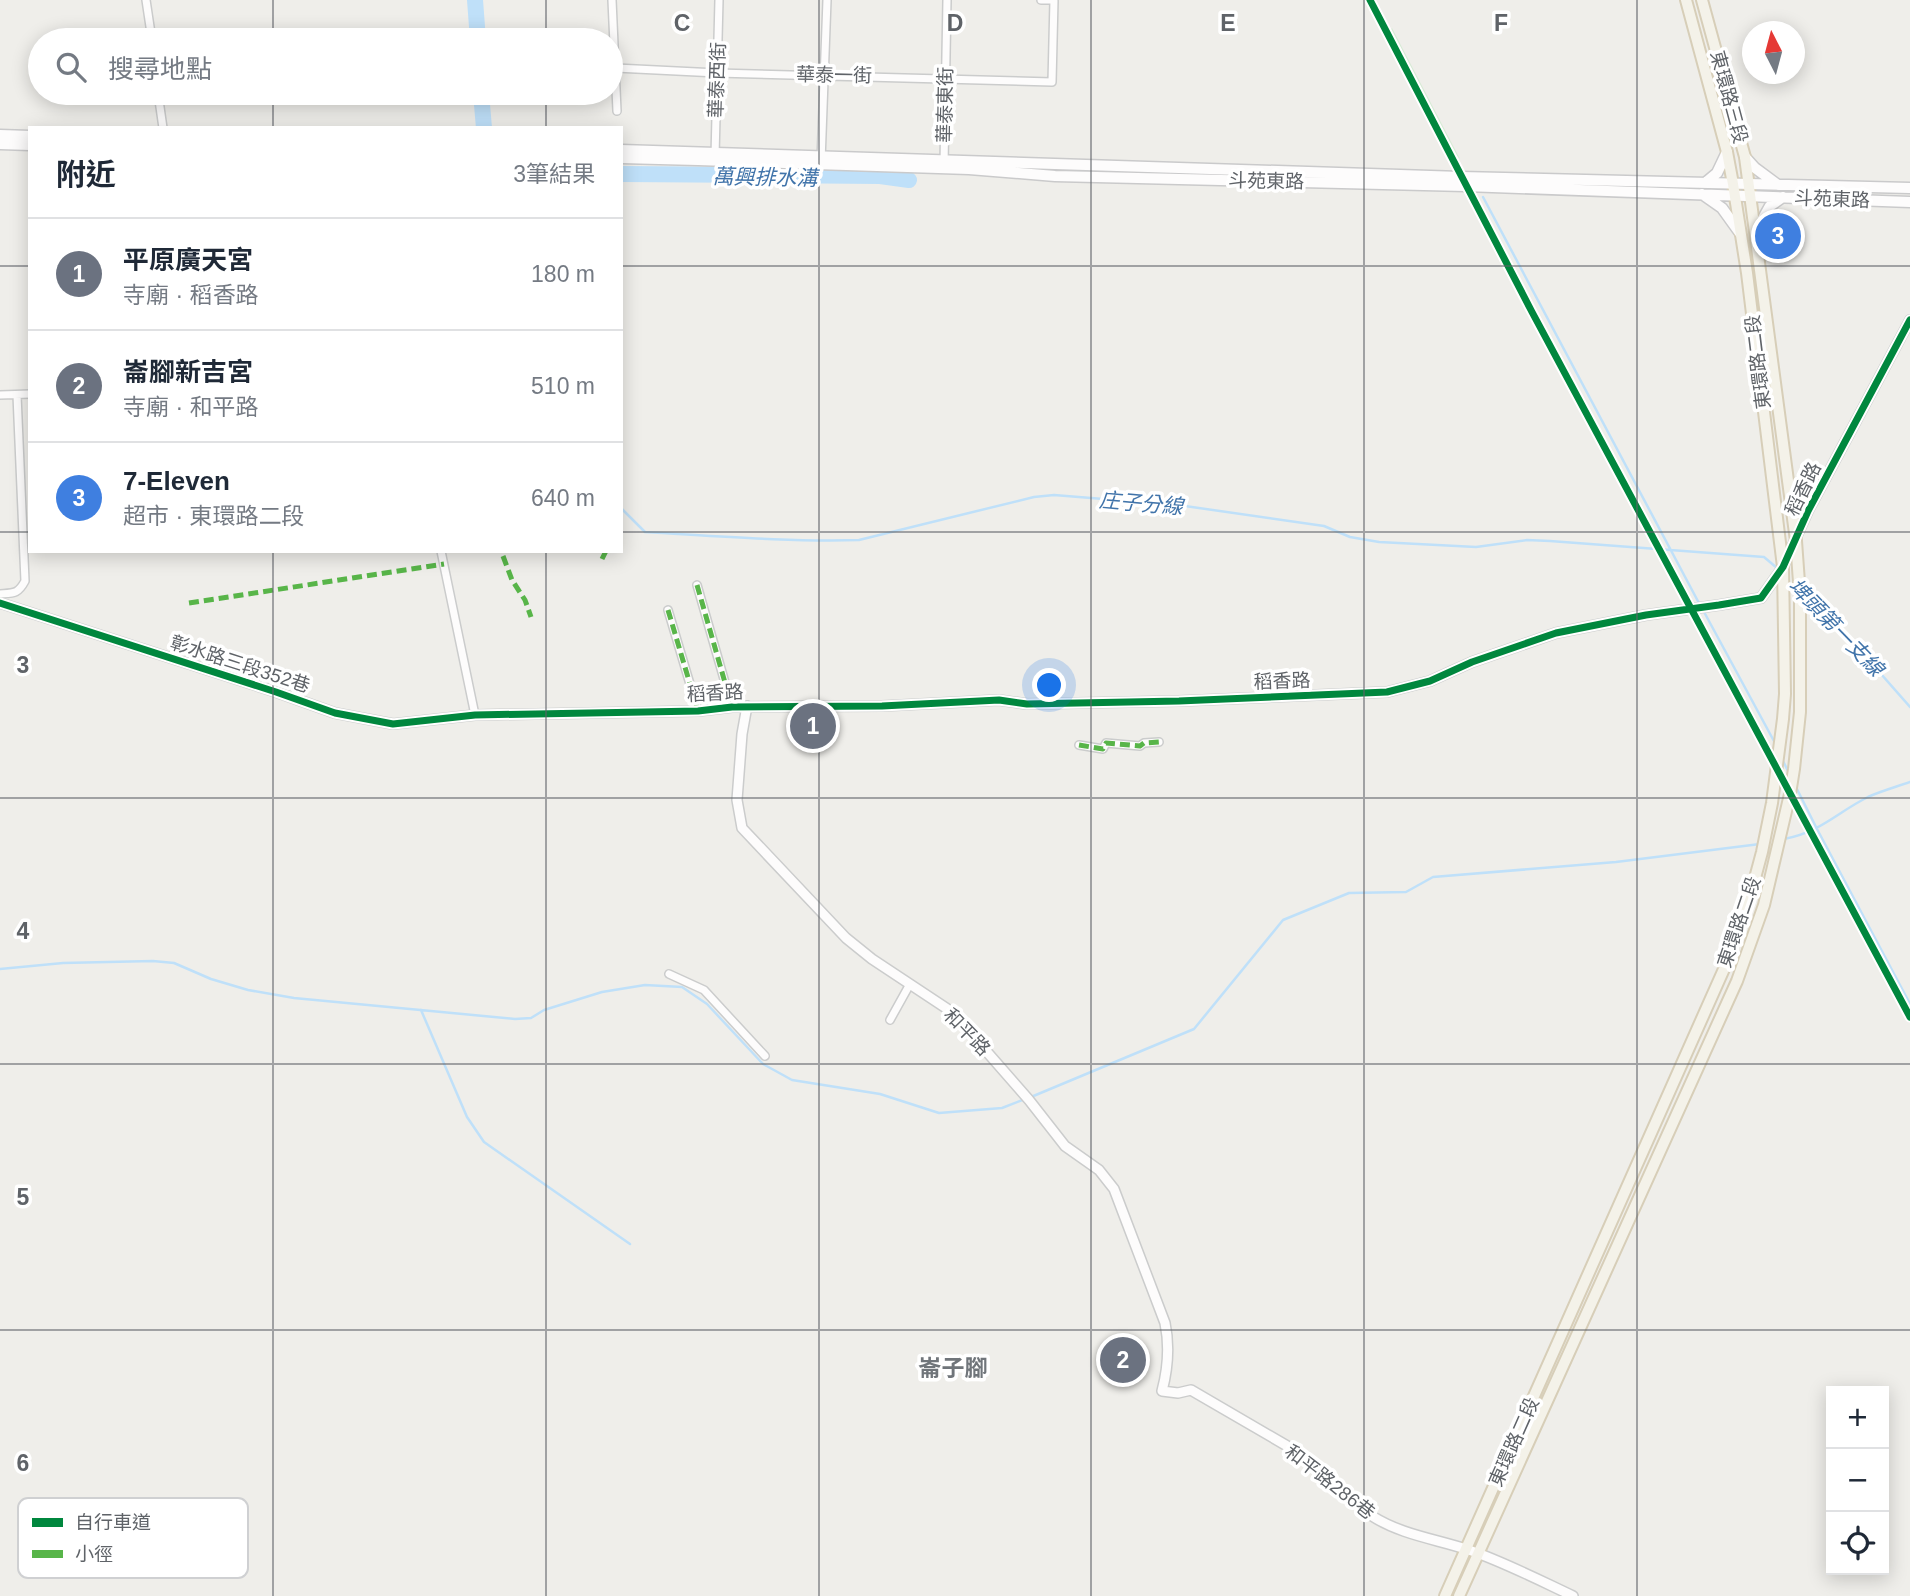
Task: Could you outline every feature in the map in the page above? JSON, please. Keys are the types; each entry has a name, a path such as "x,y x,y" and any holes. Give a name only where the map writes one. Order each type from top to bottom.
{"main road":[{"name":"東環路三段","path":"1686,0 1727,152 1734,189"},
{"name":"東環路三段","path":"1702,0 1745,157 1750,196"},
{"path":"0,135 28,136"},
{"path":"0,144 28,145"},
{"name":"斗苑東路","path":"623,150 944,165 1705,183 1734,189 1750,196 1910,202"},
{"path":"1705,183 1717,173 1727,152"},
{"name":"斗苑東路","path":"623,159 715,156"},
{"path":"1745,157 1778,185"},
{"name":"斗苑東路","path":"944,165 1055,176 1701,194 1749,184 1910,188"},
{"name":"東環路二段","path":"1445,1596 1724,969 1751,893 1762,852 1772,803 1785,694 1783,567 1734,189"},
{"path":"1701,194 1723,208 1741,234"},
{"name":"東環路二段","path":"1459,1596 1737,981 1764,905 1790,794 1800,712 1801,596 1750,196"},
{"path":"1756,231 1770,206 1783,197"}],"street":[{"path":"146,0 150,28"},
{"path":"612,0 614,28"},
{"name":"華泰西街","path":"715,156 719,0"},
{"path":"821,160 827,0"},
{"name":"華泰東街","path":"944,165 947,0"},
{"path":"1041,0 1054,0"},
{"name":"華泰一街","path":"623,68 1052,82 1054,0"},
{"path":"160,105 163,126"},
{"path":"617,105 617,111"},
{"name":"稻香路","path":"475,715 698,711 747,706 881,706 999,700 1027,704 1179,701 1388,692 1430,681 1472,662 1556,633 1646,615 1760,598 1783,567 1808,511 1910,320"},
{"path":"0,395 28,394"},
{"path":"0,594 21,589 25,581 17,395"},
{"path":"441,553 475,715"},
{"path":"697,585 732,707"},
{"name":"彰水路三段352巷","path":"0,603 335,713 393,724 475,715"},
{"path":"667,610 698,711"},
{"name":"和平路","path":"747,706 737,800 742,828 846,938 953,1012 1065,1146 1099,1170 1114,1189 1168,1335 1168,1370 1162,1391"},
{"path":"1079,745 1103,748 1106,743 1140,746 1144,743 1160,742"},
{"path":"669,974 704,990 765,1056"},
{"path":"890,1020 910,984"},
{"name":"和平路286巷","path":"1162,1391 1178,1393 1191,1390 1300,1454 1382,1522 1419,1537 1478,1553 1573,1596"}],"green space":[{"path":"1392,28 1460,159 1439,138 1385,38"}],"waterway":[{"name":"萬興排水溝","path":"475,0 477,28"},
{"name":"萬興排水溝","path":"482,105 484,126"},
{"name":"萬興排水溝","path":"623,174 880,176 909,180"},
{"path":"1483,197 1700,605"},
{"name":"庄子分線","path":"623,510 645,532 859,540 1034,497 1054,495 1178,505 1324,526 1350,537 1379,542 1476,547 1527,540 1550,541 1764,557 1777,568"},
{"name":"埤頭第一支線","path":"1804,590 1815,599 1910,707"},
{"path":"1703,610 1775,743"},
{"path":"1782,759 1788,771"},
{"path":"1784,839 1808,832 1868,797 1910,782"},
{"path":"1796,787 1910,1004"},
{"path":"1031,1097 1194,1029 1283,920 1349,893 1406,892 1433,877 1616,862 1760,844"},
{"path":"0,969 63,963 174,963 211,979 248,990 294,998 515,1019 531,1018 544,1010 602,992 645,985 682,987 707,1004 763,1064 792,1080 880,1094 939,1113 1002,1108 1025,1099"},
{"path":"421,1010 467,1117 484,1142 630,1244"}],"marked path":[{"path":"602,559 605,553"},
{"path":"503,556 531,617"},
{"path":"189,603 444,564"},
{"path":"697,585 732,707"},
{"path":"668,610 698,711"},
{"path":"1079,745 1103,749 1106,743 1140,746 1144,743 1159,742"}],"cycle path":[{"path":"1370,0 1532,312 1910,1017"},
{"path":"0,603 335,713 393,724 475,715 698,711 732,707 882,706 999,700 1027,704 1179,701 1387,692 1430,681 1472,662 1556,633 1646,615 1761,598 1783,567 1808,511 1910,320"}],"place":[{"name":"7-Eleven","path":"1778,236"},
{"name":"平原廣天宮","path":"813,726"},
{"name":"崙腳新吉宮","path":"1123,1360"}],"district":[{"name":"崙子腳","path":"953,1368"}]}
